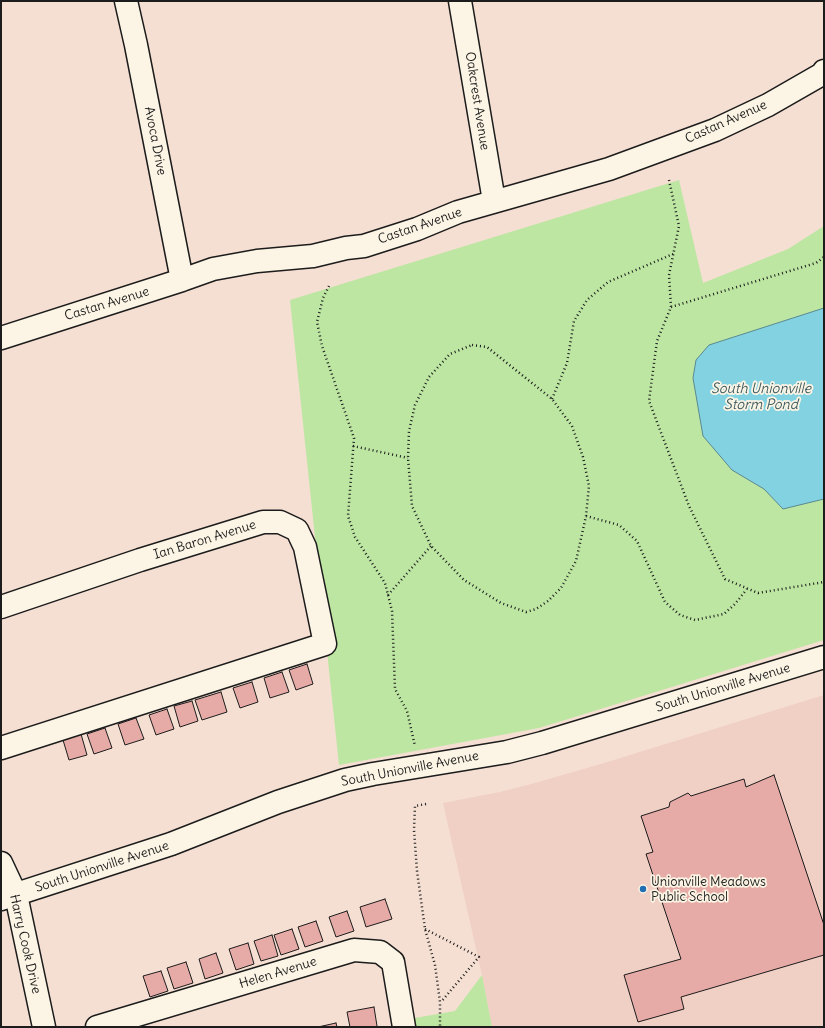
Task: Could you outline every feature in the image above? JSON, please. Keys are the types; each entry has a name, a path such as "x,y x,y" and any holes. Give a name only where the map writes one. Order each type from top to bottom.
{"street":[{"name":"Avoca Drive","path":"126,1 182,280"},
{"name":"Oakcrest Avenue","path":"460,1 494,201"},
{"name":"Castan Avenue","path":"1,338 213,269 236,264 314,256 346,248 364,246 417,229 458,212 609,169 715,130 768,105 822,74 824,71"},
{"name":"Ian Baron Avenue","path":"1,607 154,556 263,522 280,522 297,530 306,547 325,644 1,748"},
{"name":"South Unionville Avenue","path":"8,897 171,844 278,802 345,780 507,752 542,743 824,656"},
{"name":"Harry Cook Drive","path":"1,863 8,897 44,1027"},
{"name":"Helen Avenue","path":"97,1027 354,950 380,952 393,962 404,1027"}],"path":[{"path":"668,180 679,226 669,275 671,307 657,341 649,401 689,506 725,579 758,593 824,582"},
{"path":"552,399 567,364 574,320 587,300 608,282 673,254"},
{"path":"671,307 816,263 824,257"},
{"path":"329,286 323,298 317,322 322,346 354,438 348,516 355,537 385,583 392,611 395,689 407,711 415,749"},
{"path":"472,345 487,347 552,399 572,426 583,456 589,486 586,516 576,561 561,588 548,601 536,609 526,612 501,603 464,580 431,546 412,506 408,458 409,431 415,405 429,377 450,354 472,345"},
{"path":"353,446 408,458"},
{"path":"586,516 619,524 637,541 666,602 680,615 695,620 724,614 735,604 747,589"},
{"path":"388,595 431,546"},
{"path":"426,804 415,806 414,830 417,871 425,929 435,965 440,1002 440,1027"},
{"path":"425,929 480,957 440,1002"}],"shaded area":[{"name":"Unionville Meadows Public School","path":"824,695 824,1027 492,1027 482,975 443,803 500,792 535,783"}],"green space":[{"path":"679,180 703,283 788,249 824,226 824,640 539,728 339,765 290,300"},
{"path":"482,975 492,1027 411,1027 409,1019 455,1011"}],"water":[{"name":"South Unionville Storm Pond","path":"824,308 824,499 783,509 764,489 732,470 703,436 693,378 696,360 709,345"}],"building":[{"path":"307,664 313,684 296,690 289,670"},
{"path":"282,672 289,692 270,698 264,678"},
{"path":"252,682 258,702 240,708 233,688"},
{"path":"221,692 227,712 202,720 195,700"},
{"path":"192,701 198,721 180,727 174,706"},
{"path":"167,709 174,729 156,735 149,715"},
{"path":"136,718 144,739 125,745 118,724"},
{"path":"105,728 112,748 94,754 87,734"},
{"path":"81,734 87,755 69,760 63,740"},
{"path":"774,775 824,925 824,955 681,997 684,1009 638,1022 624,975 681,959 646,854 653,852 641,816 669,807 670,802 688,793 691,796 744,779 746,787"},
{"path":"385,899 392,919 366,927 360,907"},
{"path":"347,911 354,931 336,937 329,917"},
{"path":"316,921 323,941 305,947 298,927"},
{"path":"292,929 299,949 281,955 274,935"},
{"path":"272,935 278,956 261,961 254,941"},
{"path":"248,943 254,964 236,970 229,949"},
{"path":"216,953 223,973 205,979 199,959"},
{"path":"186,962 193,983 174,989 167,968"},
{"path":"161,971 168,991 150,997 143,976"},
{"path":"374,1007 376,1027 350,1027 347,1012"},
{"path":"336,1023 337,1027 318,1027"}],"place":[{"name":"Unionville Meadows Public School","path":"643,889"}]}
